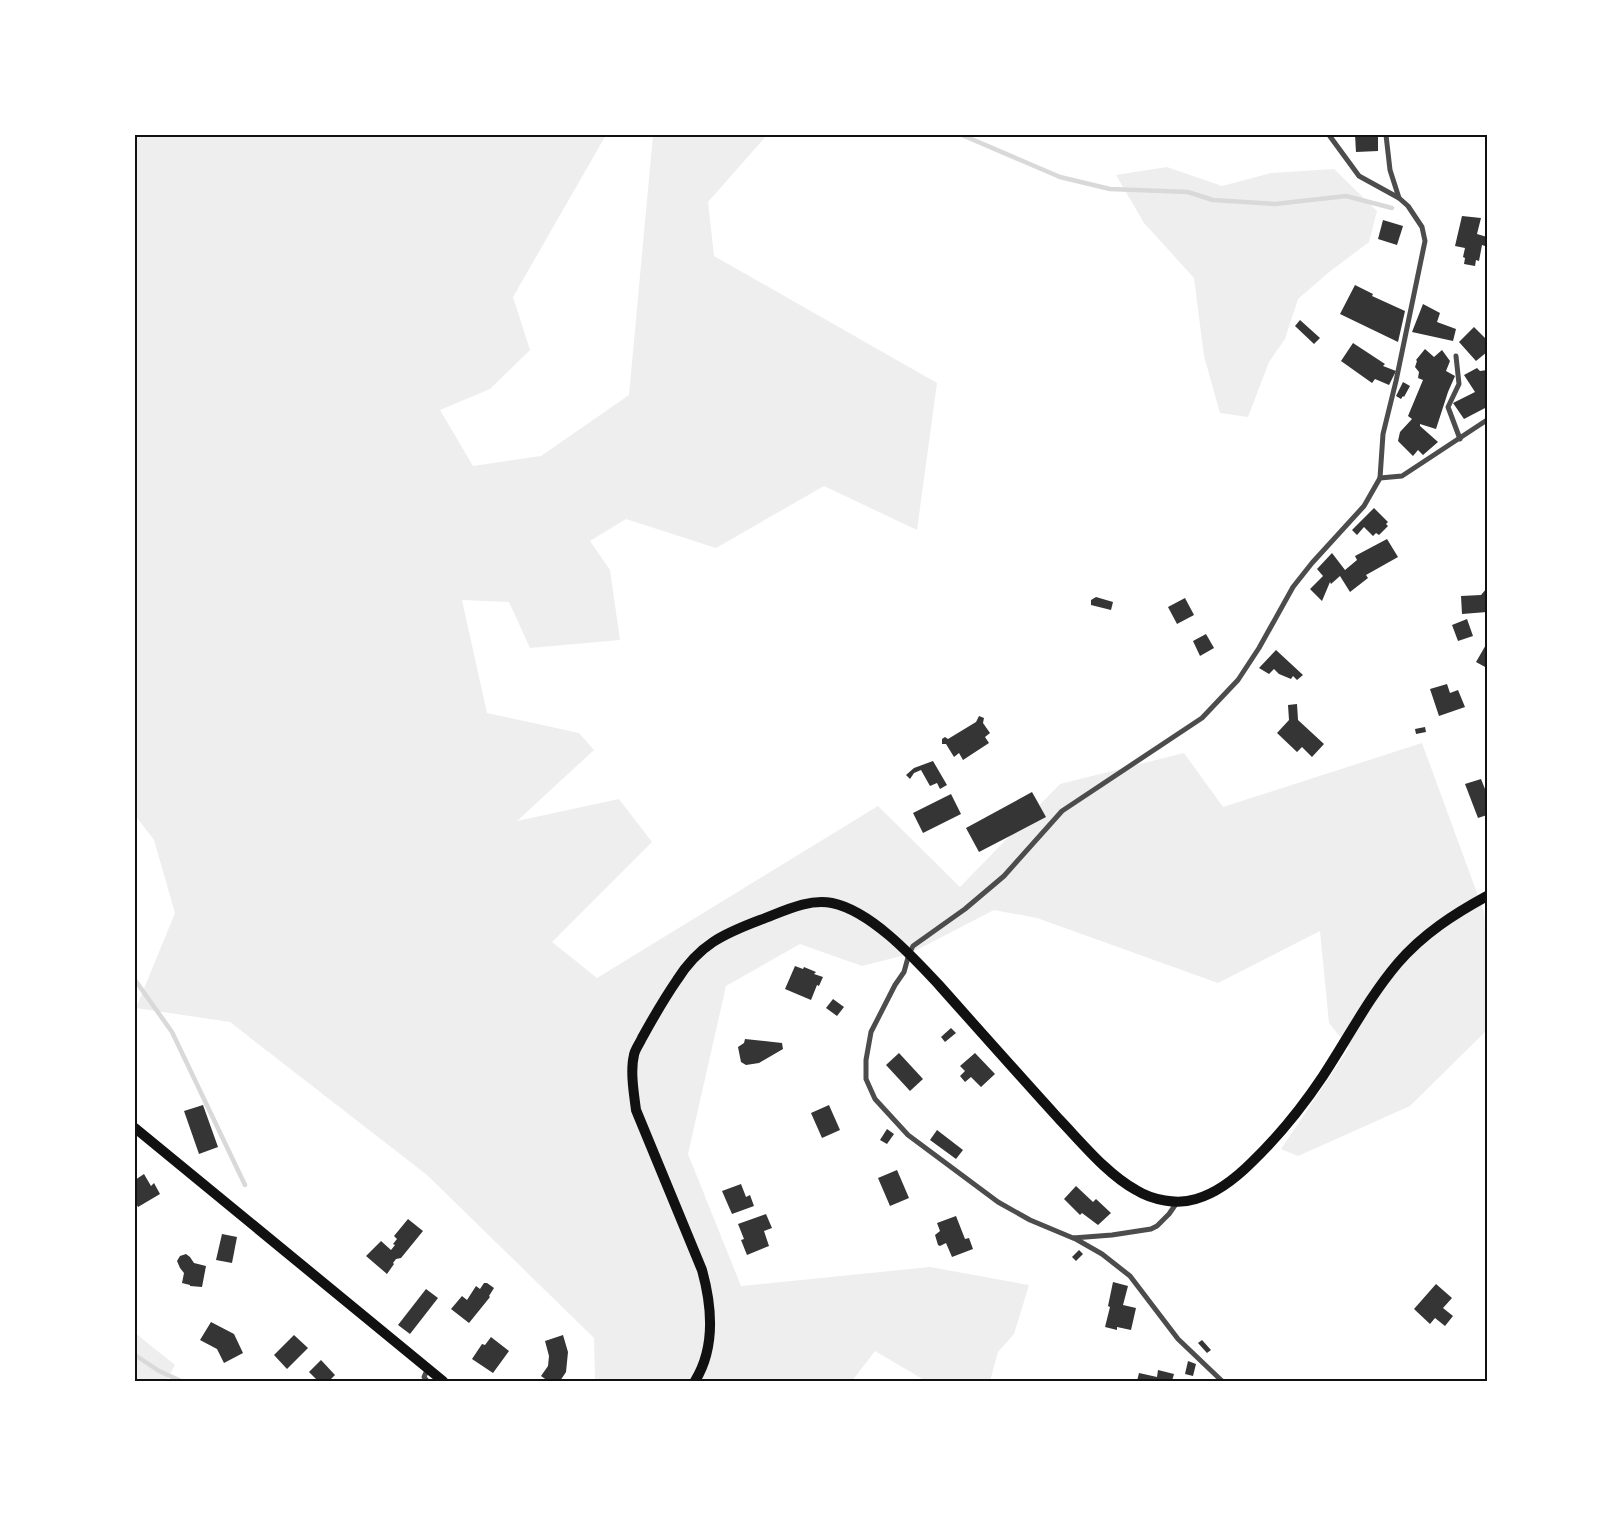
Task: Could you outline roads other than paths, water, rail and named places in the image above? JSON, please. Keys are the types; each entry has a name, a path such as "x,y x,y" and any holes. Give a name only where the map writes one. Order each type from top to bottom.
{"main road":[{"path":"695,1381 708,1349 712,1316 708,1293 702,1270 636,1110 633,1082 634,1054 661,1004 687,964 708,945 734,930 812,902 832,904 864,917 909,954 1113,1174 1145,1195 1157,1199 1195,1200 1229,1182 1285,1130 1378,988 1399,961 1424,936 1457,912 1487,896"},
{"path":"135,1128 443,1381"}],"street":[{"path":"1222,1381 1178,1339 1130,1276 1102,1254 1073,1238 1030,1220 998,1202 908,1134 875,1099 866,1079 866,1060 870,1032 894,985 904,972 913,946 965,909 1004,876 1062,811 1202,718 1238,680 1259,648 1293,587 1312,563 1364,506 1380,478 1383,434 1425,241 1422,227 1408,206 1399,198 1360,176 1329,135"},
{"path":"1386,135 1390,170 1399,198"},
{"path":"1456,356 1459,384 1448,407 1460,439"},
{"path":"1380,478 1402,476 1487,420"},
{"path":"1073,1238 1151,1229 1157,1226 1169,1214 1178,1201"},
{"path":"426,1381 424,1377 429,1368"}],"waterway":[{"path":"962,135 1060,177 1110,189 1188,192 1213,200 1275,204 1346,196 1392,208"},
{"path":"135,980 172,1032 245,1185"},
{"path":"135,1355 159,1371 181,1381"}]}
